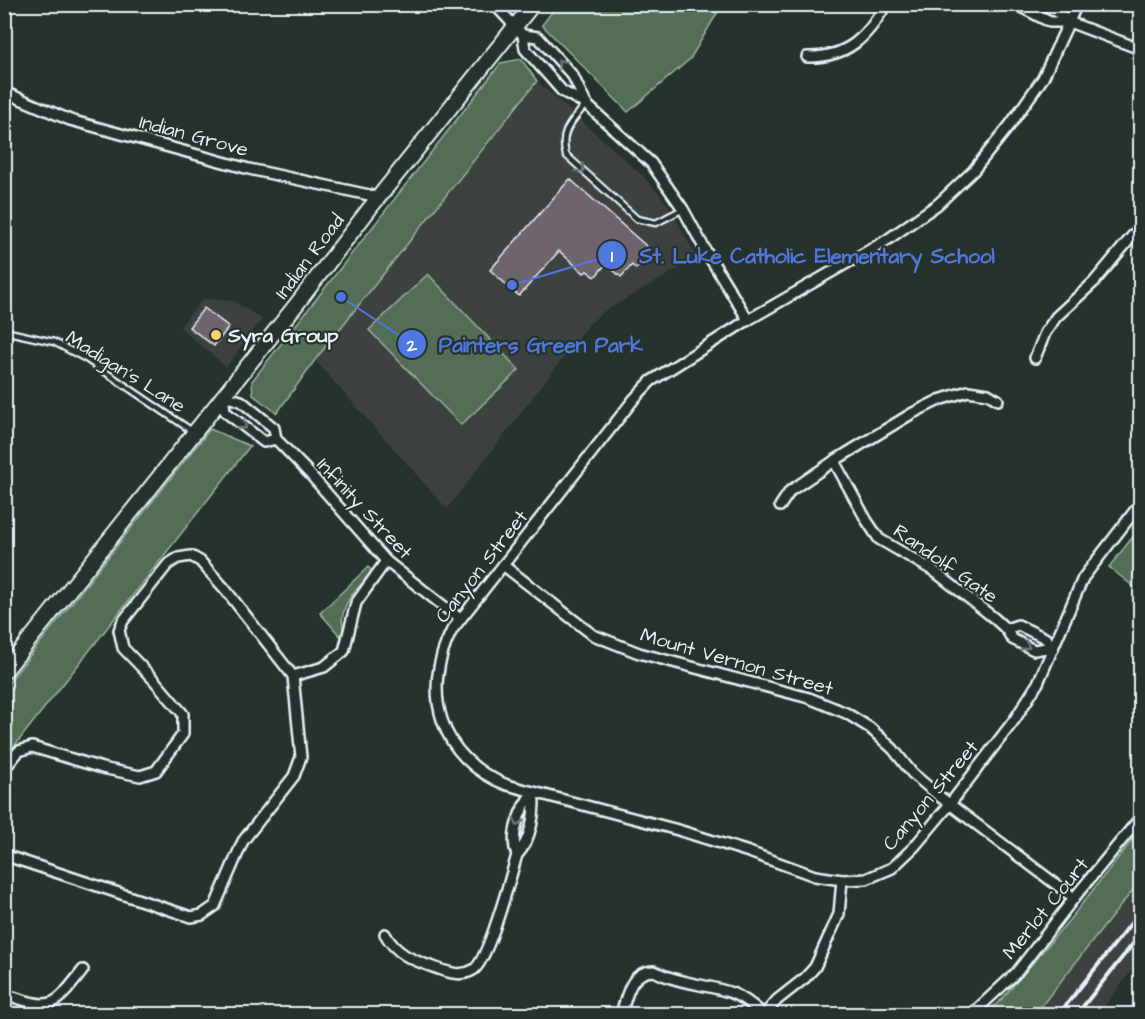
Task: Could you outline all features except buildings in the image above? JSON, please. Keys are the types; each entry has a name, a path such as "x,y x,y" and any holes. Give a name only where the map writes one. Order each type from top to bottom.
{"street":[{"path":"494,4 519,30 538,37 573,76 586,104"},
{"name":"Indian Road","path":"4,672 377,199 519,30 533,4"},
{"path":"807,57 831,56 851,47 869,30 886,4"},
{"path":"1015,4 1050,22 1069,22"},
{"path":"1043,4 1069,22 1140,49"},
{"name":"Canyon Street","path":"1077,4 1043,78 1011,125 973,171 938,204 887,240 748,320 651,381 627,408 460,619 445,644 436,673 436,692 440,714 455,747 476,769 494,780 678,830 815,876 842,880 866,879 892,868 914,847 1015,719 1038,683 1083,578 1140,504"},
{"path":"519,30 525,49 562,91 586,104 651,163 683,209 748,320"},
{"name":"Indian Grove","path":"4,92 70,120 249,169 369,195 377,199"},
{"path":"1035,358 1045,333 1056,317 1094,282 1134,234 1140,231"},
{"path":"780,506 790,491 834,461 911,414 939,400 968,392 988,394 998,400"},
{"name":"Infinity Street","path":"276,439 264,442 228,414 225,411 223,396 241,401 274,428 276,439 386,561 460,619"},
{"name":"Randolf Gate","path":"834,461 879,539 934,572 1006,629 1012,639 1034,650 1053,647"},
{"path":"4,769 19,751 32,747 102,768 140,776 156,771 183,734 183,714 123,648 119,630 123,621 168,564 178,558 191,556 200,561 225,589 293,676 301,757 294,776 243,841 215,906 202,915 191,917 4,855"},
{"path":"293,676 324,667 344,651 356,603 386,561"},
{"name":"Mount Vernon Street","path":"503,565 592,635 639,653 809,698 846,713 870,728 893,749 912,773 950,804 1074,898"},
{"name":"Randolf Gate","path":"1006,629 1018,626 1045,638 1053,647"},
{"path":"385,934 390,944 398,952 413,960 463,974 474,970 485,954 517,855 524,847 534,810 533,792"},
{"name":"Merlot Court","path":"972,1014 1017,972 1140,818"},
{"path":"621,1014 634,980 640,974 654,971 693,985 732,993 764,1014 811,972 817,963 839,914 842,880"},
{"path":"4,994 35,1004 52,1004 62,997 83,970"}],"lane":[{"path":"586,104 565,131 562,142 566,155 637,219 656,222 683,209"},
{"name":"Madigan's Lane","path":"4,331 54,342 86,359 194,432"}],"shaded area":[{"path":"537,81 644,177 668,205 697,258 603,312 589,324 447,509 315,360"},
{"path":"203,299 233,301 262,319 226,367 180,327"},
{"path":"1140,881 1140,960 1098,1014 1035,1014"}],"green space":[{"path":"558,4 722,5 690,59 628,112 542,25"},
{"path":"521,59 537,81 315,360 277,413 253,395 252,381 501,63"},
{"path":"428,274 519,370 461,425 369,330"},
{"path":"210,429 250,446 5,758 5,687"},
{"path":"1140,528 1140,592 1109,567"},
{"path":"368,567 373,572 347,603 342,618 342,638 320,613"},
{"path":"1140,830 1140,881 1035,1014 985,1014 1002,999 1070,919"}],"railway":[{"path":"1059,1014 1140,912"},
{"path":"1077,1014 1140,935"}],"place":[{"name":"St. Luke Catholic Elementary School","path":"512,285"},
{"name":"Painters Green Park","path":"341,297"},
{"name":"Syra Group","path":"216,335"}]}
